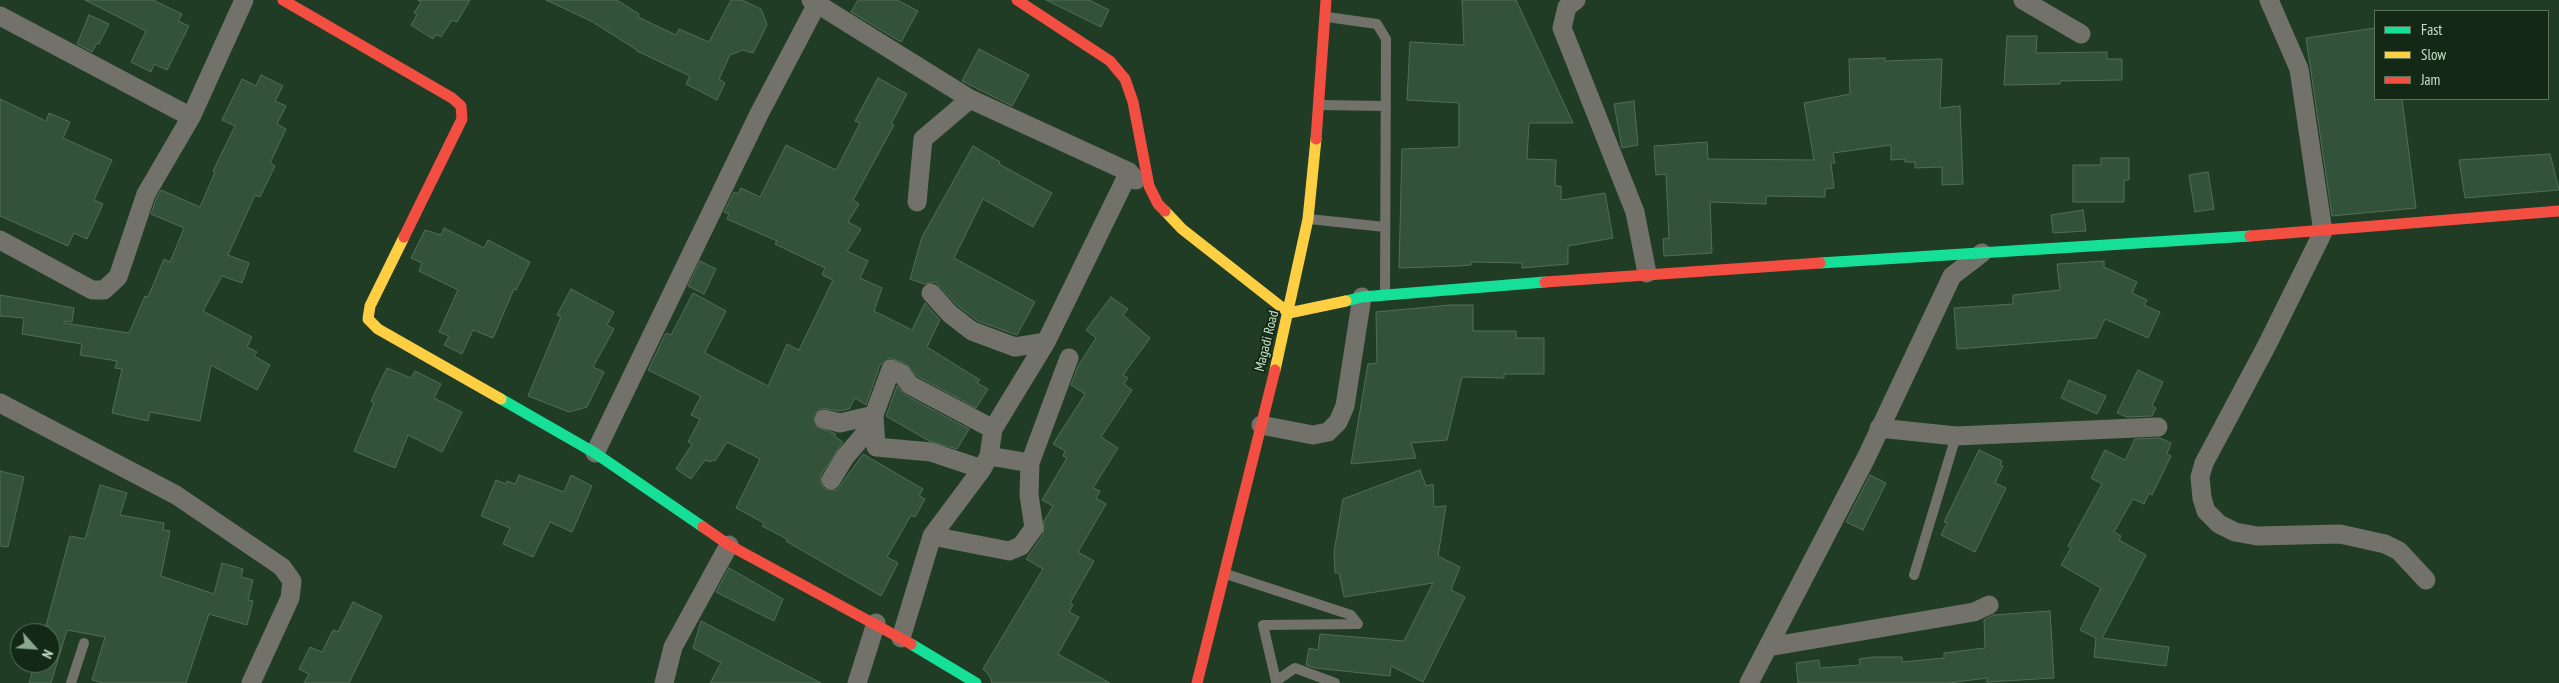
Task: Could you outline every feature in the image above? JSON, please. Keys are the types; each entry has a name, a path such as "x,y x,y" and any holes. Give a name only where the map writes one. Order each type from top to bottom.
{"main road":[{"path":"283,0 452,98 461,106 462,119 370,306 368,318 378,328 595,453 729,544 876,623 976,683"},
{"path":"1017,0 1110,61 1125,79 1133,102 1149,186 1158,204 1182,228 1289,314 1362,298 1647,273 2323,232 2559,211"},
{"name":"Magadi Road","path":"1197,683 1289,314 1308,219 1320,105 1327,17 1326,0"}],"street":[{"path":"0,240 92,290 104,290 118,277 146,194 191,117 244,0"},
{"path":"1576,0 1566,7 1562,28 1635,212 1647,273"},
{"path":"2023,0 2081,34"},
{"path":"2269,0 2299,69 2323,232 2267,345 2204,463 2200,477 2206,511 2219,524 2236,532 2257,536 2340,534 2385,544 2399,551 2426,580"},
{"path":"595,453 759,114 816,1 970,100 1129,172 1158,204"},
{"path":"0,16 191,117"},
{"path":"917,202 923,139 970,100"},
{"path":"901,638 932,536 986,462 993,429 1046,342 1129,172"},
{"path":"1749,683 1866,458 1952,276 1983,252"},
{"path":"931,293 950,314 972,332 1015,348 1046,342"},
{"path":"1261,425 1313,435 1328,432 1338,422 1345,406 1362,298"},
{"path":"932,536 1009,551 1021,546 1034,528 1029,495 1030,463 1069,358"},
{"path":"831,480 845,457 863,436 874,415 892,368 901,373 910,385 993,429"},
{"path":"0,403 176,495 282,567 292,581 290,598 251,683"},
{"path":"824,419 840,423 874,415"},
{"path":"874,415 876,447 931,452 986,462 1030,463"},
{"path":"1879,428 1956,436 2158,427"},
{"path":"664,683 673,647 729,544"},
{"path":"1768,647 1974,612 1989,605"},
{"path":"857,683 876,623"}],"lane":[{"path":"1327,17 1376,24 1382,30 1386,39 1384,296"},
{"path":"1320,105 1386,106"},
{"path":"1308,219 1385,228"},
{"path":"1914,575 1956,436"},
{"path":"1223,573 1351,615 1358,624 1263,625 1276,681 1295,668 1335,683"},
{"path":"71,683 84,643"}],"building":[{"path":"85,0 153,0 182,14 178,21 189,26 167,70 154,64 151,72 131,62 146,31"},
{"path":"418,0 470,0 457,22 452,20 441,37 436,34 433,39 411,25 417,15 414,13 421,2"},
{"path":"546,0 617,0 639,14 638,17 676,35 679,29 709,42 731,0 742,0 761,9 767,25 753,53 743,50 730,55 719,79 725,83 717,100 686,84 690,76 637,51 591,21"},
{"path":"858,0 897,0 918,11 901,42 851,12"},
{"path":"1046,0 1089,0 1109,10 1101,27"},
{"path":"1462,0 1516,0 1573,123 1529,123 1527,159 1556,160 1555,186 1561,186 1561,200 1605,193 1613,238 1568,246 1568,264 1522,268 1522,263 1471,262 1471,265 1399,268 1402,149 1459,147 1459,103 1407,100 1410,42 1464,45"},
{"path":"89,15 109,24 99,44 97,43 92,52 77,44"},
{"path":"2374,28 2374,100 2402,100 2416,208 2332,216 2306,38"},
{"path":"2007,36 2037,36 2036,53 2107,52 2107,59 2122,59 2122,80 2060,81 2060,84 2004,85"},
{"path":"979,49 1029,75 1012,106 962,81"},
{"path":"1885,58 1885,61 1942,59 1940,108 1960,106 1963,184 1942,185 1942,167 1915,168 1915,162 1905,162 1905,159 1891,160 1891,145 1833,153 1835,163 1831,163 1834,188 1825,189 1825,197 1766,196 1766,204 1710,202 1712,253 1664,256 1663,239 1669,238 1666,174 1656,175 1654,146 1707,142 1708,159 1814,160 1804,103 1850,94 1849,59"},
{"path":"261,75 283,86 275,101 286,106 277,124 286,129 270,163 275,166 260,197 255,195 228,255 249,263 242,283 222,276 203,311 252,337 247,347 257,352 254,356 270,365 257,390 211,365 200,421 150,412 148,421 112,413 122,369 115,368 117,361 80,355 82,344 22,334 24,318 0,316 0,295 74,308 72,322 64,321 64,323 129,333 145,296 148,297 164,259 170,262 184,228 151,214 156,199 161,190 200,207 215,172 213,171 235,126 222,120 242,79 256,86"},
{"path":"878,78 907,94 891,124 894,125 853,200 859,204 848,222 861,229 847,251 868,261 860,278 882,288 874,311 912,330 925,303 940,320 927,347 980,380 977,383 988,389 976,408 917,376 905,363 890,358 880,365 866,405 855,398 849,409 840,411 821,408 813,416 817,427 836,434 834,436 843,442 821,475 821,485 825,489 837,490 863,454 923,489 919,496 925,499 915,517 911,515 887,557 898,563 881,596 786,541 787,539 762,526 764,523 736,508 760,459 727,442 715,461 705,460 691,479 676,469 692,444 688,442 700,419 691,415 701,396 648,370 666,333 671,335 693,293 726,311 705,352 707,354 768,386 787,344 799,350 833,280 822,275 825,268 775,244 777,241 727,219 729,214 724,212 734,192 738,194 741,188 760,197 786,145 836,170 860,123 855,121"},
{"path":"0,99 46,121 49,113 70,122 63,138 112,160 94,200 103,204 87,239 74,233 68,246 0,216"},
{"path":"1634,101 1638,145 1622,148 1614,104"},
{"path":"973,146 1000,162 999,164 1052,193 1033,227 983,199 954,258 1035,302 1017,335 978,321 958,306 935,282 924,284 910,279 922,237"},
{"path":"2550,154 2559,190 2465,198 2459,160"},
{"path":"2101,158 2129,158 2129,180 2124,180 2124,202 2073,202 2073,165 2101,165"},
{"path":"2208,172 2214,209 2195,212 2189,175"},
{"path":"2083,210 2086,231 2053,233 2051,215"},
{"path":"444,228 484,248 488,240 530,262 516,290 514,289 493,338 473,330 462,354 444,345 449,336 439,332 458,290 419,271 422,263 411,258 425,230 441,235"},
{"path":"700,261 716,269 704,294 688,286"},
{"path":"2104,261 2104,267 2137,282 2132,293 2147,300 2144,305 2160,312 2148,338 2105,319 2096,338 1957,349 1954,308 2013,304 2013,295 2060,290 2057,264"},
{"path":"571,289 614,312 607,325 614,329 593,367 604,372 587,407 569,412 528,396 561,317 557,315"},
{"path":"1111,297 1128,309 1123,315 1150,338 1123,375 1128,378 1124,384 1132,390 1101,437 1118,448 1093,488 1100,491 1096,498 1106,504 1078,552 1094,561 1070,603 1073,605 1069,612 1079,617 1058,654 1110,683 992,683 989,675 983,669 1043,569 1026,559 1043,535 1044,521 1053,506 1042,500 1067,458 1063,456 1065,451 1053,444 1085,394 1071,385 1078,366 1096,338 1086,330"},
{"path":"1450,305 1473,305 1473,331 1516,331 1516,338 1544,338 1544,374 1504,374 1504,378 1462,377 1447,440 1411,443 1416,458 1351,464 1368,364 1377,363 1376,312"},
{"path":"387,368 411,378 415,371 441,384 434,398 462,412 442,452 408,435 395,468 354,451 374,403 371,401"},
{"path":"2138,370 2163,382 2152,406 2156,408 2152,416 2127,417 2117,413"},
{"path":"2069,380 2106,396 2097,414 2061,398"},
{"path":"897,386 905,395 969,429 957,449 929,441 886,416"},
{"path":"2160,438 2171,443 2167,454 2171,456 2152,495 2149,493 2144,504 2133,499 2114,532 2121,536 2119,540 2146,555 2102,638 2169,647 2166,666 2094,657 2096,638 2080,630 2101,588 2061,565 2071,548 2068,546 2102,484 2091,478 2105,450 2125,460 2135,439"},
{"path":"1979,450 2002,461 2000,465 2003,466 1995,483 2006,488 1975,552 1941,535 1947,523 1944,522"},
{"path":"1420,470 1426,486 1433,484 1434,507 1446,506 1438,556 1460,567 1451,590 1465,597 1423,682 1391,666 1390,676 1315,668 1306,665 1309,648 1318,650 1320,634 1404,641 1433,583 1344,597 1339,573 1335,573 1334,552 1343,499"},
{"path":"0,471 24,477 8,547 0,546"},
{"path":"519,475 564,492 571,475 592,486 572,532 550,522 533,557 503,544 510,528 481,516 496,480 506,484 507,481 515,484"},
{"path":"1870,475 1886,483 1863,530 1846,522"},
{"path":"100,485 127,493 120,515 164,523 163,530 170,531 161,576 214,594 222,563 243,569 241,577 253,580 248,600 253,601 247,625 209,614 186,683 103,683 92,680 105,637 67,630 60,653 60,623 47,623 70,536 85,539"},
{"path":"729,568 783,599 774,621 716,592"},
{"path":"353,602 382,616 349,683 304,683 309,674 299,669 310,647 322,652 333,630 338,632"},
{"path":"2050,611 2054,678 1987,682 1987,678 1949,683 1798,683 1796,663 1819,660 1820,668 1860,665 1859,659 1873,657 1902,657 1902,662 1944,658 1944,653 1985,648 1984,620 1993,615"},
{"path":"701,621 821,683 710,683 721,663 693,648"},
{"path":"32,673 54,673 51,683 29,683"}],"traffic: fast":[{"path":"1820,263 2250,236"},
{"path":"1346,301 1362,297 1545,282"},
{"path":"501,399 595,453 703,527"},
{"path":"911,644 976,683"}],"traffic: slow":[{"path":"1275,370 1308,219 1316,139"},
{"path":"1165,211 1182,229 1289,313 1346,301"},
{"path":"404,237 370,306 368,319 378,329 501,399"}],"traffic: jam":[{"path":"283,0 452,98 461,106 462,119 404,237"},
{"path":"1017,0 1110,61 1125,79 1133,102 1149,186 1158,204 1165,211"},
{"path":"1316,139 1326,0"},
{"path":"2250,236 2559,211"},
{"path":"1545,282 1820,263"},
{"path":"1197,683 1275,370"},
{"path":"703,527 729,545 911,644"}]}
